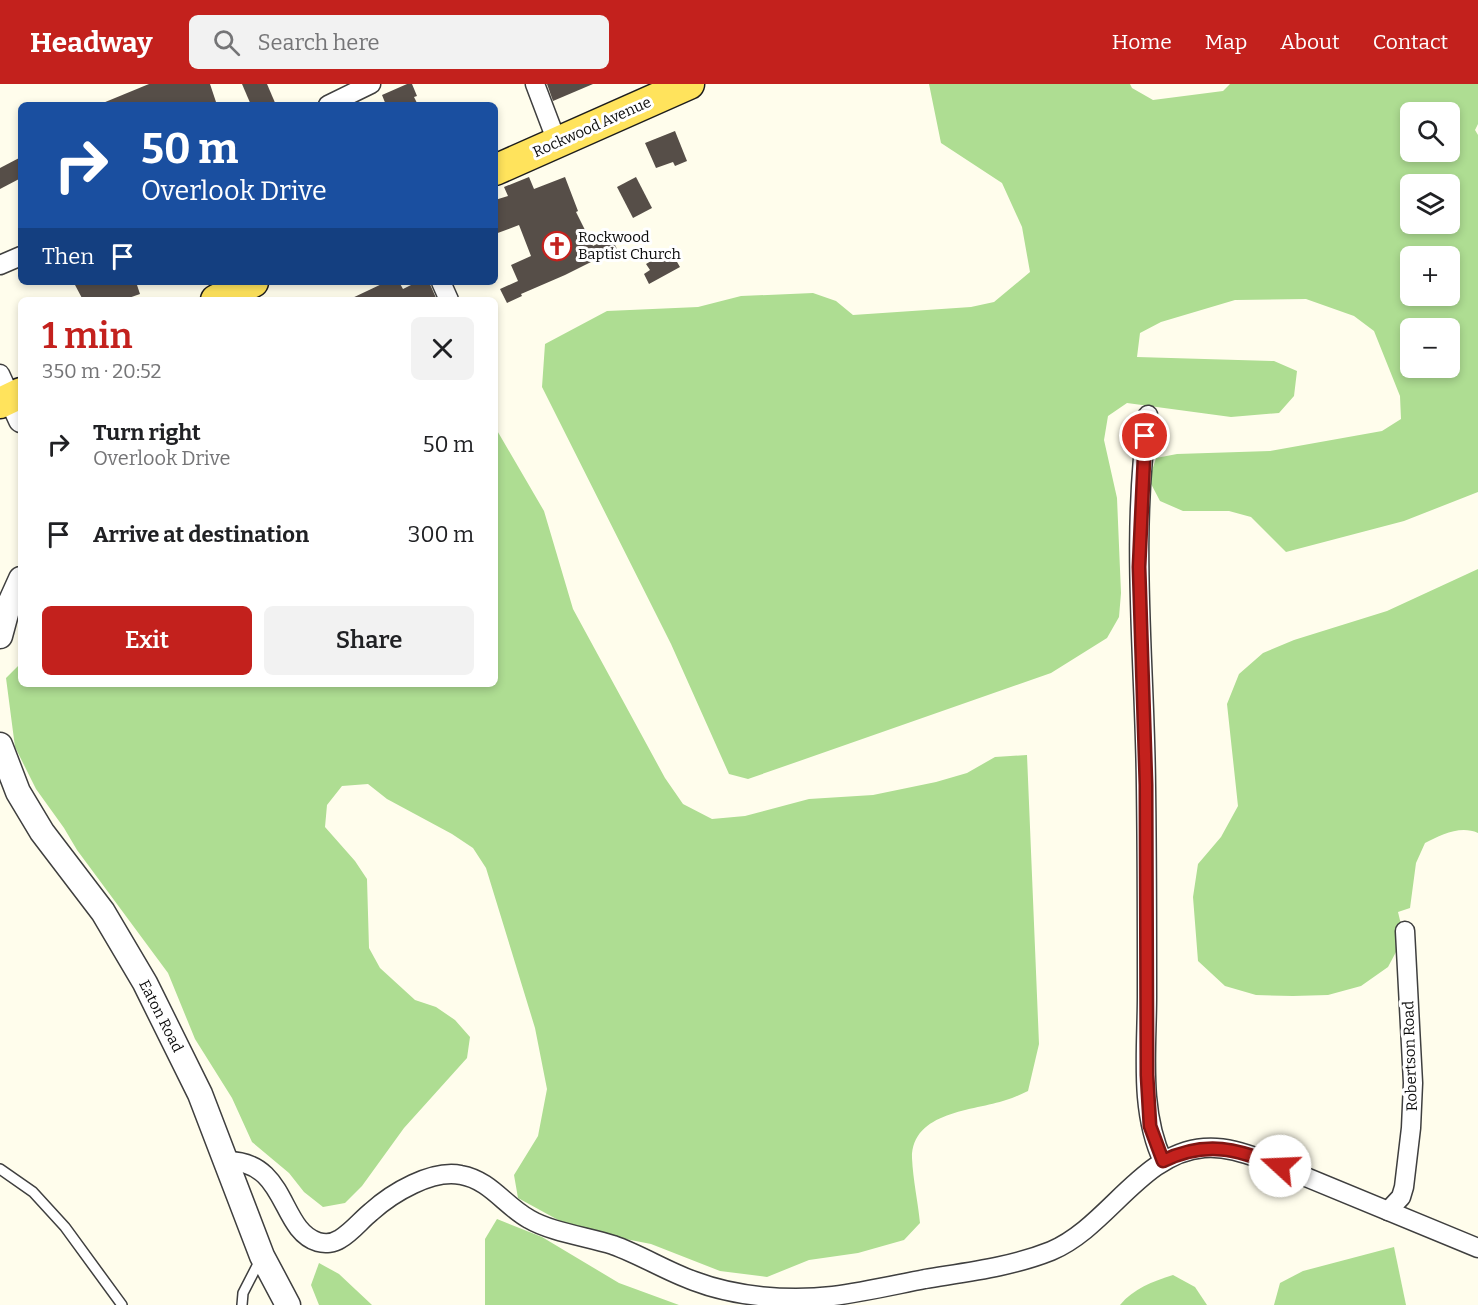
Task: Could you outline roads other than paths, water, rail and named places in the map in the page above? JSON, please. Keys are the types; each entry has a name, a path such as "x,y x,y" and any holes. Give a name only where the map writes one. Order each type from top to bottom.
{"main road":[{"name":"Rockwood Avenue","path":"498,169 689,84"},
{"path":"222,297 247,285"}],"street":[{"path":"334,102 371,84"},
{"path":"535,84 557,142"},
{"path":"0,265 18,257"},
{"path":"1148,415 1143,451 1139,551 1146,754 1147,1075 1150,1126 1163,1161"},
{"path":"0,636 7,610 18,586"},
{"name":"Eaton Road","path":"0,745 18,792 42,832 103,912 145,983 200,1094 262,1256 288,1305"},
{"name":"Robertson Road","path":"1388,1211 1401,1197 1404,1187 1413,1112 1405,931"},
{"path":"227,1161 247,1163 256,1167 276,1189 300,1229 308,1237 323,1243 340,1239 371,1212 408,1187 443,1175 458,1174 486,1185 529,1220 621,1248 713,1288 805,1298 861,1292 1000,1266 1050,1251 1068,1243 1086,1230 1163,1161 1189,1151 1205,1148 1244,1153 1331,1186 1478,1248"}],"lane":[{"path":"0,1169 33,1192 65,1227 122,1305"},
{"path":"242,1305 243,1293 262,1256"}],"place":[{"name":"Rockwood Baptist Church","path":"557,246"}]}
